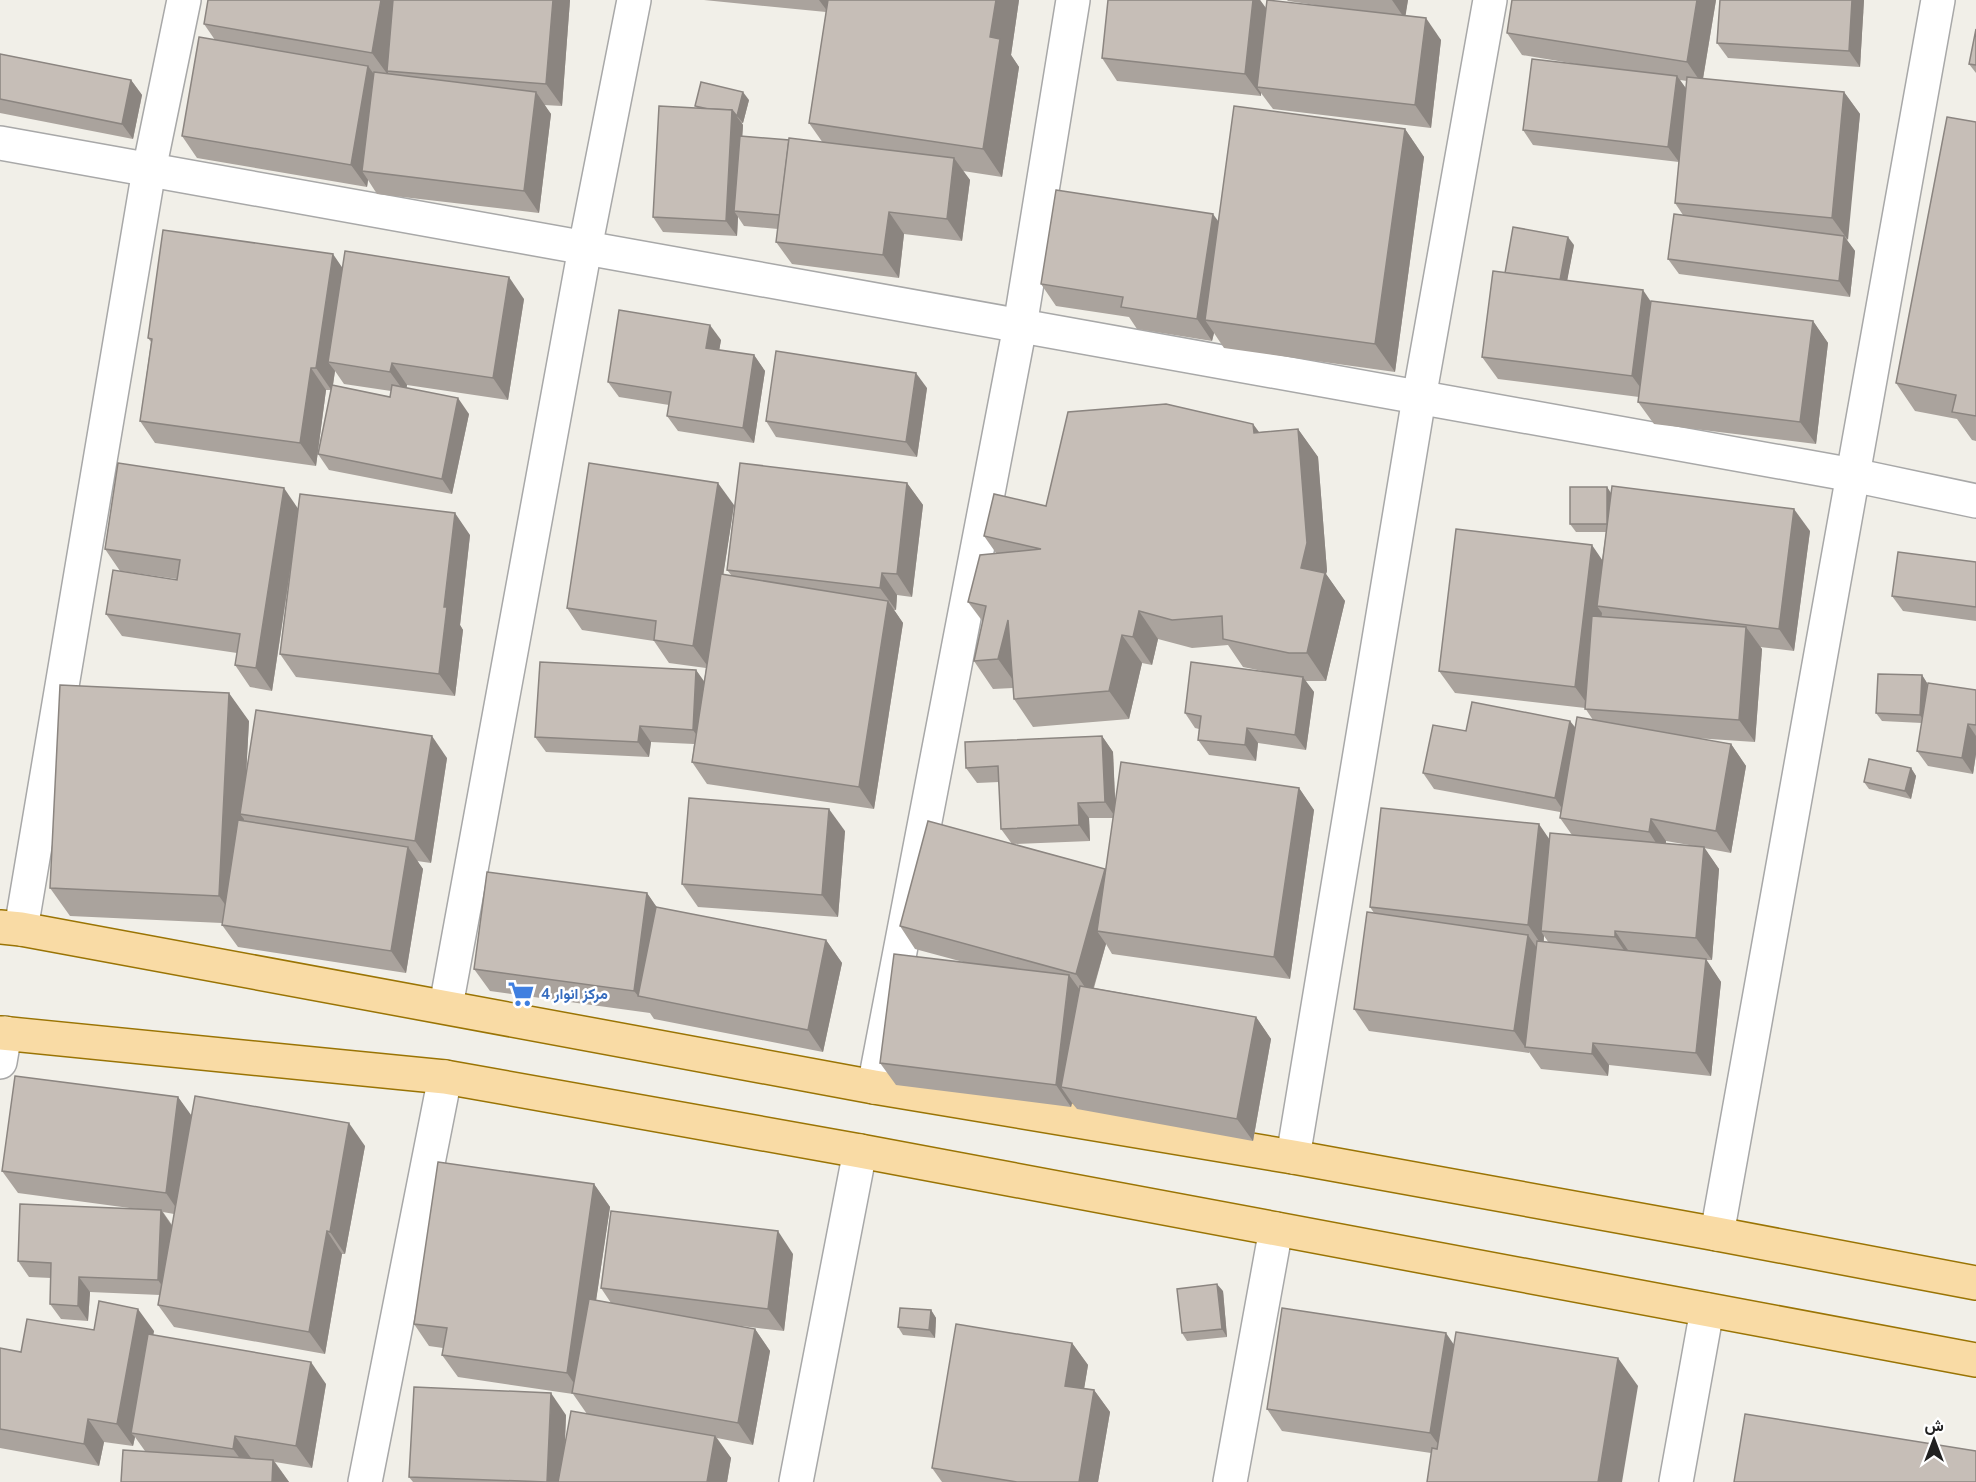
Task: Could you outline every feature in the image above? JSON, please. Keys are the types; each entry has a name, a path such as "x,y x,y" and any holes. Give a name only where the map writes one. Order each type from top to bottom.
{"main road":[{"path":"10,928 446,1006 874,1087 1293,1157 1976,1283"},
{"path":"2,1043 445,1077 860,1150 1976,1360"}],"street":[{"path":"10,928 149,170 184,0"},
{"path":"446,1006 585,248 634,0"},
{"path":"874,1087 1020,326 1073,0"},
{"path":"1293,1157 1419,398 1490,0"},
{"path":"1717,1234 1938,0"},
{"path":"0,143 1853,475 1976,501"},
{"path":"365,1482 445,1077"},
{"path":"796,1482 860,1150"},
{"path":"1230,1482 1276,1229"},
{"path":"1676,1482 1707,1310"}],"building":[{"path":"208,0 381,0 372,53 204,24"},
{"path":"393,0 553,0 546,84 387,71"},
{"path":"828,0 996,0 990,37 1000,39 983,149 809,123"},
{"path":"1108,0 1253,0 1245,74 1102,58"},
{"path":"1267,0 1426,18 1415,105 1257,87"},
{"path":"1512,0 1697,0 1687,62 1507,33"},
{"path":"1720,0 1852,0 1849,51 1717,43"},
{"path":"1976,29 1976,65 1969,64"},
{"path":"199,37 368,66 351,165 182,136"},
{"path":"0,54 131,80 122,124 0,99"},
{"path":"1532,59 1677,76 1668,147 1523,130"},
{"path":"374,72 536,92 524,191 362,171"},
{"path":"1687,77 1844,92 1832,218 1675,203"},
{"path":"701,82 743,92 737,116 732,110 695,106"},
{"path":"659,106 732,110 726,221 653,217"},
{"path":"1234,106 1405,129 1375,344 1205,320"},
{"path":"1947,117 1976,122 1976,416 1952,412 1956,395 1896,383"},
{"path":"740,136 789,140 780,215 734,211"},
{"path":"789,138 954,158 947,219 889,212 883,255 776,242"},
{"path":"1056,190 1213,214 1197,319 1121,307 1123,297 1041,284"},
{"path":"1674,214 1844,236 1839,281 1668,259"},
{"path":"1513,227 1568,237 1560,280 1505,273"},
{"path":"163,230 333,254 316,368 311,368 300,443 140,421 152,339 148,338"},
{"path":"345,251 509,277 493,378 392,363 390,372 328,362"},
{"path":"1493,271 1643,290 1632,376 1482,357"},
{"path":"1651,301 1813,321 1800,422 1638,402"},
{"path":"619,310 710,325 706,348 754,355 743,428 667,416 671,392 608,382"},
{"path":"776,351 916,373 906,442 766,421"},
{"path":"332,385 390,397 392,385 458,398 442,479 318,454"},
{"path":"1166,404 1253,424 1254,433 1298,429 1307,543 1301,568 1325,573 1307,653 1289,653 1223,639 1222,616 1172,620 1139,611 1133,637 1122,635 1109,691 1014,699 1008,620 998,659 974,661 986,606 968,602 980,555 1041,549 984,536 994,494 1046,506 1068,412"},
{"path":"118,463 284,488 256,668 235,665 240,634 106,614 113,570 177,580 180,560 105,549"},
{"path":"589,463 718,483 693,646 654,640 656,621 567,608"},
{"path":"740,463 907,483 897,574 882,573 880,588 727,570"},
{"path":"1612,486 1794,509 1779,629 1597,606"},
{"path":"1570,487 1607,487 1607,524 1570,524"},
{"path":"300,494 455,513 439,674 280,654"},
{"path":"1456,529 1592,545 1575,687 1439,671"},
{"path":"1898,552 1976,562 1976,607 1892,596"},
{"path":"721,574 888,601 859,787 692,762"},
{"path":"1592,616 1746,627 1739,720 1585,709"},
{"path":"540,662 696,670 693,730 640,726 638,742 535,737"},
{"path":"1191,662 1303,677 1295,735 1247,728 1245,745 1198,740 1201,716 1185,713"},
{"path":"1878,674 1922,675 1920,715 1876,713"},
{"path":"1928,683 1976,690 1976,725 1968,724 1962,758 1917,751"},
{"path":"60,685 229,693 219,896 50,888"},
{"path":"1472,702 1570,721 1555,798 1423,773 1433,725 1466,731"},
{"path":"256,710 432,736 415,841 240,814"},
{"path":"1577,717 1731,744 1716,831 1651,819 1649,832 1560,818"},
{"path":"1102,736 1105,802 1078,803 1079,825 1001,829 998,766 966,768 965,742"},
{"path":"1869,759 1911,768 1905,791 1864,782"},
{"path":"1121,762 1299,788 1274,957 1097,931"},
{"path":"689,798 829,809 822,895 682,884"},
{"path":"1381,808 1539,824 1528,925 1370,907"},
{"path":"238,820 408,847 391,951 222,925"},
{"path":"928,821 1105,869 1076,974 900,926"},
{"path":"1550,833 1704,847 1696,938 1615,931 1615,937 1541,931"},
{"path":"487,872 647,893 634,991 474,969"},
{"path":"656,907 826,940 808,1030 638,996"},
{"path":"1367,912 1528,935 1514,1031 1354,1009"},
{"path":"1537,941 1706,959 1696,1053 1593,1043 1592,1054 1525,1047"},
{"path":"894,954 1069,975 1056,1085 880,1063"},
{"path":"1080,986 1256,1017 1237,1119 1061,1087"},
{"path":"15,1076 178,1097 166,1193 2,1171"},
{"path":"195,1096 349,1123 330,1232 327,1231 309,1332 158,1305"},
{"path":"438,1162 594,1184 567,1373 442,1355 447,1328 414,1324"},
{"path":"20,1204 161,1210 158,1280 79,1277 78,1306 50,1304 51,1263 18,1261"},
{"path":"611,1211 778,1231 768,1309 601,1288"},
{"path":"1217,1284 1222,1329 1182,1333 1177,1289"},
{"path":"589,1299 755,1329 738,1423 572,1393"},
{"path":"99,1301 138,1309 117,1424 88,1419 84,1444 0,1429 0,1348 21,1352 27,1319 94,1330"},
{"path":"900,1308 931,1310 929,1330 898,1327"},
{"path":"1282,1308 1446,1333 1430,1433 1267,1409"},
{"path":"956,1324 1072,1343 1065,1386 1094,1390 1079,1482 1017,1482 932,1468"},
{"path":"1456,1332 1618,1358 1598,1482 1427,1482 1432,1448 1437,1449"},
{"path":"148,1334 311,1362 296,1446 235,1436 233,1449 131,1433"},
{"path":"414,1387 551,1393 547,1482 409,1477"},
{"path":"571,1411 715,1436 707,1482 558,1482"},
{"path":"1745,1414 1976,1451 1976,1482 1734,1482"},
{"path":"123,1450 273,1460 272,1482 121,1482"}],"place":[{"name":"مركز انوار 4","path":"521,994"}]}
